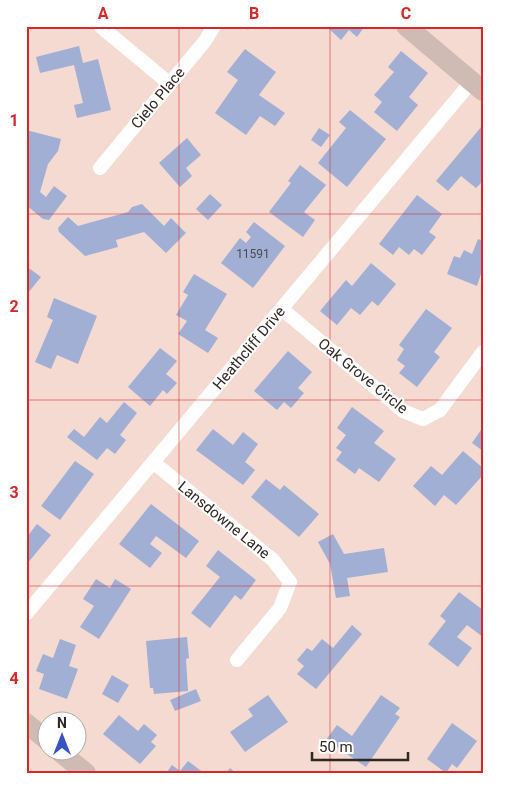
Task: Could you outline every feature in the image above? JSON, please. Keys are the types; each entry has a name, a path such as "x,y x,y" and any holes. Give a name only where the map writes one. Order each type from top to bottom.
{"street":[{"path":"100,26 170,84"},
{"name":"Cielo Place","path":"100,168 205,41 214,26"},
{"path":"406,26 477,86"},
{"name":"Heathcliff Drive","path":"26,614 282,309 477,86"},
{"name":"Oak Grove Circle","path":"282,309 403,412 423,418 440,410 483,352"},
{"name":"Lansdowne Lane","path":"153,462 273,560 290,582 280,608 237,660"},
{"path":"26,723 38,733"},
{"path":"72,762 86,773"}],"building":[{"path":"326,26 365,26 357,37 349,30 341,40"},
{"path":"79,46 83,63 98,59 111,110 77,118 74,105 83,103 74,65 40,73 36,57"},
{"path":"245,49 276,72 259,95 285,113 275,126 260,116 246,135 215,113 238,80 227,72"},
{"path":"401,51 428,73 409,97 418,105 397,131 374,112 382,102 374,95 394,72 388,67"},
{"path":"350,110 386,139 347,187 318,163 346,128 339,122"},
{"path":"482,126 483,181 476,188 461,176 448,191 436,181"},
{"path":"319,128 330,135 321,147 311,140"},
{"path":"26,130 61,139 58,151 48,164 40,192 46,197 54,186 67,196 49,220 43,219 26,205"},
{"path":"187,138 201,155 186,168 192,176 180,187 159,163"},
{"path":"300,165 326,185 304,212 315,220 303,237 269,212 291,183 288,181"},
{"path":"210,194 222,205 208,220 196,209"},
{"path":"417,195 442,214 429,232 436,237 422,255 414,249 409,255 399,247 393,255 379,244"},
{"path":"142,204 164,226 171,218 186,233 166,253 144,232 116,240 118,247 85,256 59,232 58,228 68,217 78,226 128,212 132,207"},
{"path":"254,222 285,246 253,288 221,263 240,238 246,243 251,237 246,232"},
{"path":"478,239 483,241 483,274 481,274 477,286 447,274 454,256 460,258 464,250 472,254"},
{"path":"371,263 396,284 378,306 372,301 360,315 351,308 337,325 320,311 346,280 352,286"},
{"path":"26,266 41,277 28,293 26,291"},
{"path":"194,274 227,294 205,330 218,338 208,353 178,334 187,321 176,315 188,295 183,292"},
{"path":"54,298 97,316 78,364 57,355 51,369 35,362 53,320 47,317"},
{"path":"426,309 452,328 434,352 440,357 417,387 399,373 405,366 397,360 404,349 399,345"},
{"path":"160,348 177,361 166,374 177,383 167,394 163,390 150,406 128,387"},
{"path":"288,351 312,372 298,388 304,393 291,408 284,402 277,410 254,391"},
{"path":"124,402 137,413 120,435 126,440 115,454 107,448 97,460 67,437 74,429 84,437 100,417 107,423"},
{"path":"352,407 384,431 374,443 396,459 379,482 359,468 355,474 336,460 342,452 336,448 346,435 337,428"},
{"path":"483,427 483,451 472,443"},
{"path":"213,429 233,445 243,432 258,444 245,462 255,470 243,485 196,450"},
{"path":"463,451 483,468 483,475 456,505 444,495 435,506 413,486 431,466 442,475"},
{"path":"75,461 94,474 60,520 41,506"},
{"path":"266,479 280,490 284,485 319,514 299,537 251,497"},
{"path":"151,504 199,541 186,558 156,536 150,544 162,553 150,568 119,544"},
{"path":"37,524 51,535 26,565 26,538"},
{"path":"333,534 344,554 384,548 388,572 347,578 350,596 336,598 330,564 318,542"},
{"path":"218,550 256,580 241,600 235,595 210,628 191,613 220,577 206,566"},
{"path":"96,579 110,588 115,579 131,589 99,639 80,627 94,606 83,599"},
{"path":"459,592 483,610 483,637 467,625 457,637 472,648 458,667 428,644 446,621 440,616"},
{"path":"352,625 362,634 316,689 297,674 304,666 297,660 307,648 312,651 322,639 333,648"},
{"path":"187,637 189,658 186,659 188,691 154,694 153,688 150,688 146,641"},
{"path":"60,639 76,645 69,666 78,669 67,699 39,689 44,674 36,671 43,654 53,658"},
{"path":"112,675 129,685 118,703 102,694"},
{"path":"196,689 201,701 175,711 170,700"},
{"path":"268,695 288,722 245,752 230,732 253,716 248,709"},
{"path":"381,695 400,708 395,714 400,717 366,767 326,740 337,725 352,736"},
{"path":"119,715 138,731 144,724 157,735 151,742 156,746 140,764 103,734"},
{"path":"452,723 477,741 457,768 452,764 446,773 427,759"},
{"path":"188,761 204,773 166,773 172,765 180,771"},
{"path":"230,768 236,773 226,773"}]}
